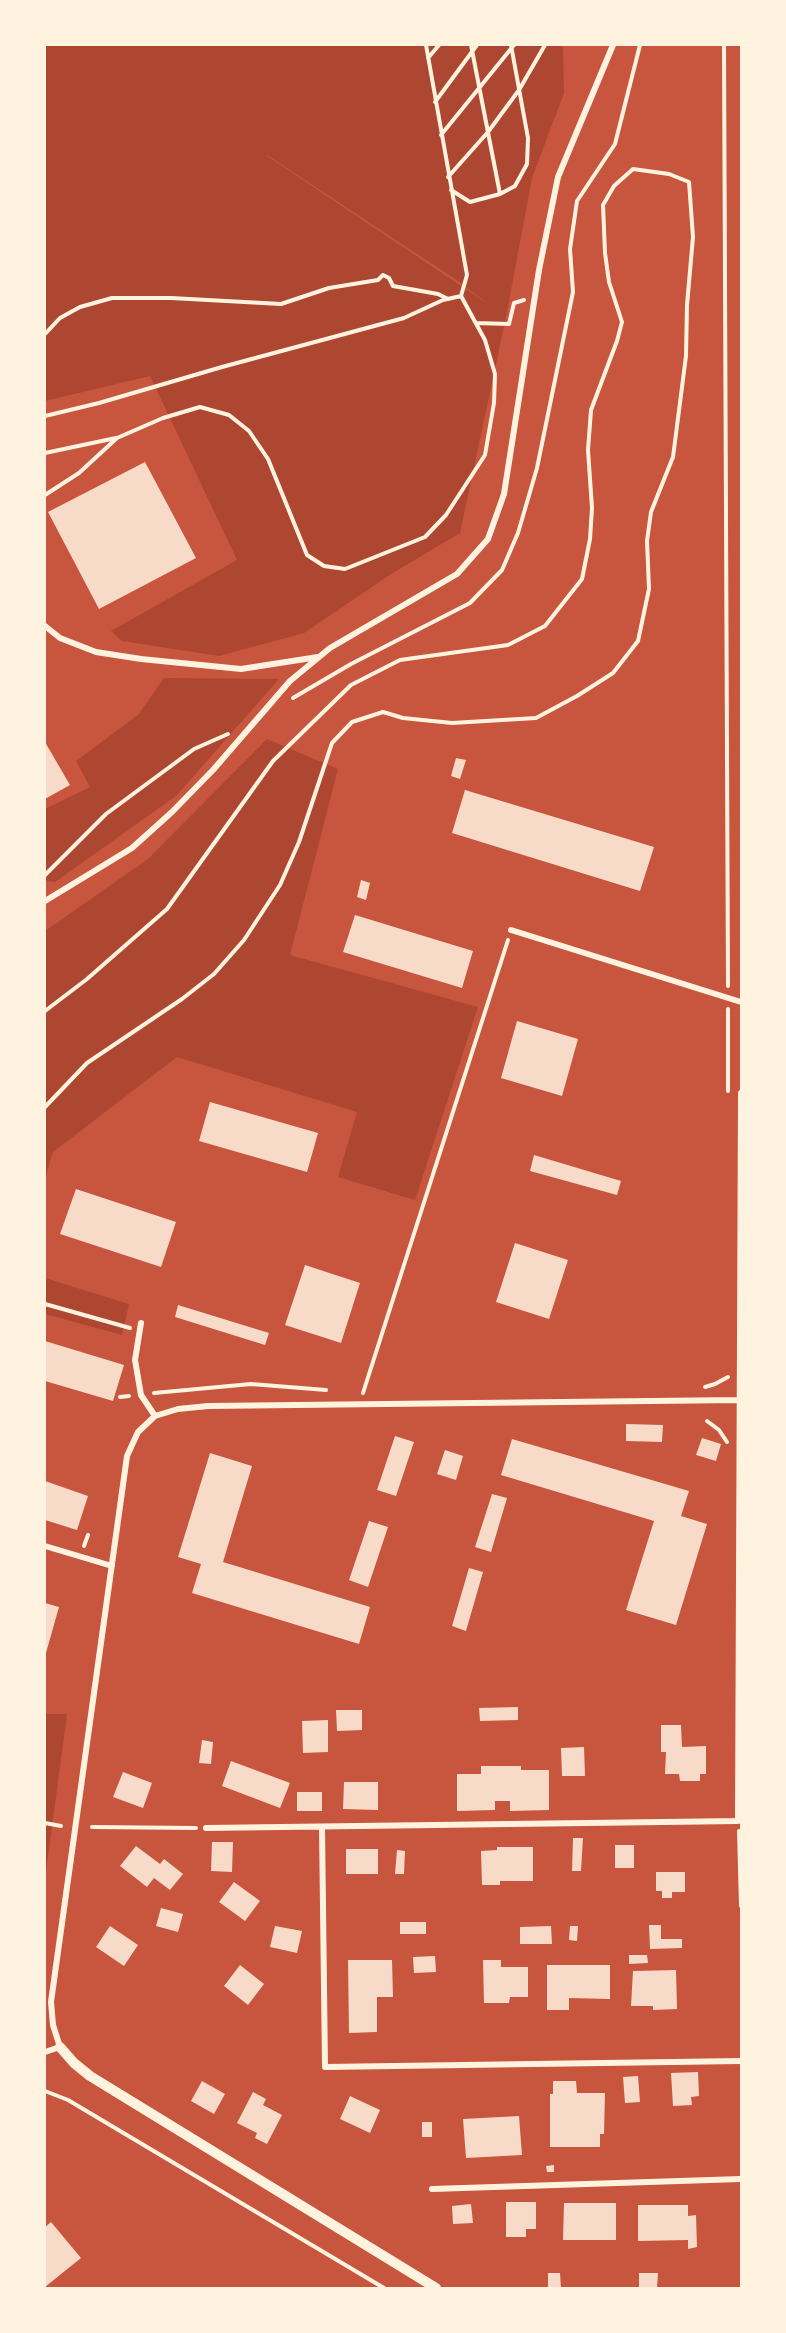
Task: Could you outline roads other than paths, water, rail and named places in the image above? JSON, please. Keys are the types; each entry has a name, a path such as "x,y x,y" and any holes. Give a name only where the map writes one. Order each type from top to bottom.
{"street":[{"path":"45,901 132,848 172,812 259,719 290,681 330,648 457,574 489,539 504,494 535,295 558,177 613,45"},
{"path":"45,626 60,638 96,652 141,659 241,669 319,657"},
{"path":"511,930 741,1002"},
{"path":"206,1828 738,1821 741,1093"},
{"path":"140,1327 135,1360 141,1395 155,1416"},
{"path":"436,2288 90,2076 60,2047 53,2025 51,2002 127,1456 138,1432 155,1416 178,1409 208,1406 739,1400"},
{"path":"45,1546 112,1566"},
{"path":"322,1827 326,2067 741,2061"},
{"path":"45,2052 60,2047"},
{"path":"432,2189 741,2180"}]}
